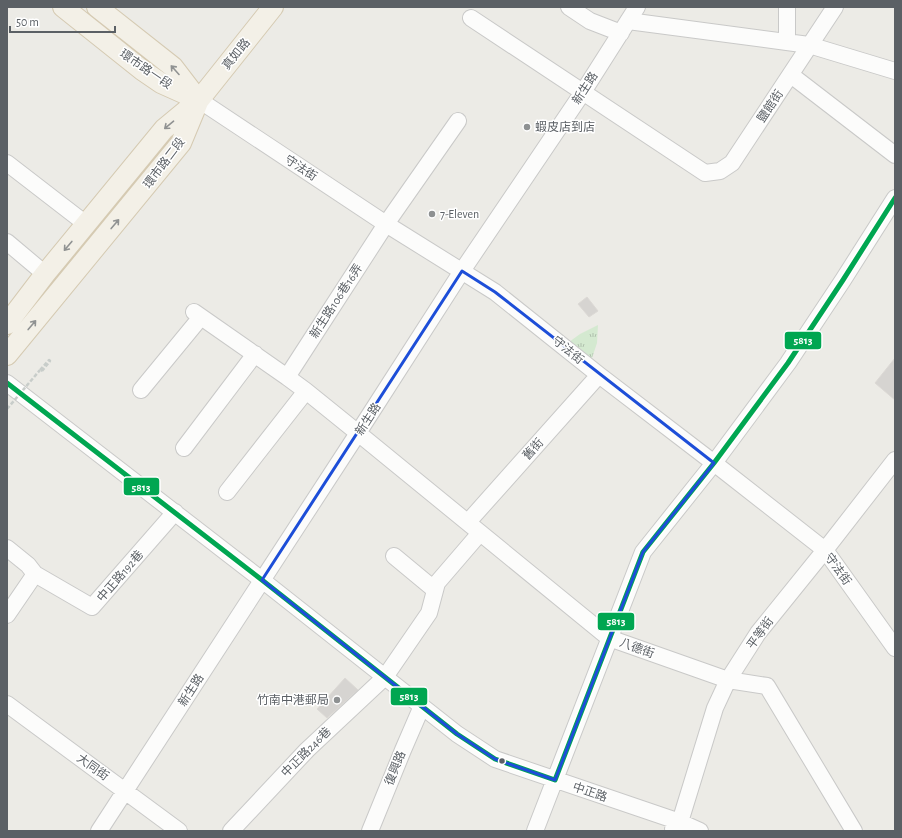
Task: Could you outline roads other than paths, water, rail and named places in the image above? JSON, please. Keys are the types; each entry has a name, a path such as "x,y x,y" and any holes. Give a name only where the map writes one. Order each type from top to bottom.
{"main road":[{"name":"環市路一段","path":"63,7 142,70 161,83 199,100"},
{"name":"環市路一段","path":"97,7 173,67 199,100"},
{"name":"真如路","path":"199,100 273,7"},
{"name":"環市路二段","path":"7,324 45,274 164,129 199,100"},
{"name":"環市路二段","path":"7,355 181,143 199,100"}],"street":[{"path":"569,7 590,21 624,27 809,45 895,71"},
{"name":"新生路","path":"99,831 462,271 583,92 637,7"},
{"path":"787,7 787,42"},
{"name":"鹽館街","path":"471,18 705,173 720,171 732,162 835,7"},
{"path":"791,75 895,155"},
{"name":"守法街","path":"199,100 386,224 495,292 598,375 825,550 895,648"},
{"name":"新生路106巷16弄","path":"287,377 386,224 458,121"},
{"path":"7,163 86,224"},
{"path":"535,831 642,552 714,463 788,362 843,280 895,198"},
{"path":"7,242 45,274"},
{"name":"八德街","path":"141,390 198,314 287,377 468,522 609,638 728,680 767,686 854,831"},
{"path":"184,448 255,354"},
{"name":"舊街","path":"468,522 598,375"},
{"name":"中正路","path":"7,383 175,512 457,734 495,759 555,780 676,827 700,831"},
{"path":"227,492 306,392"},
{"name":"平等街","path":"676,827 715,708 728,680 758,633 893,467"},
{"name":"中正路192巷","path":"35,574 92,607 175,512"},
{"name":"中正路246巷","path":"231,831 307,750 385,677 429,613 437,583 480,533"},
{"path":"7,548 28,565 35,574 7,615"},
{"path":"394,556 435,590"},
{"name":"大同街","path":"7,704 179,831"},
{"name":"復興路","path":"370,831 422,706"}],"place":[{"name":"蝦皮店到店","path":"527,127"},
{"name":"7-Eleven","path":"432,214"},
{"name":"竹南中港郵局","path":"337,700"}]}
